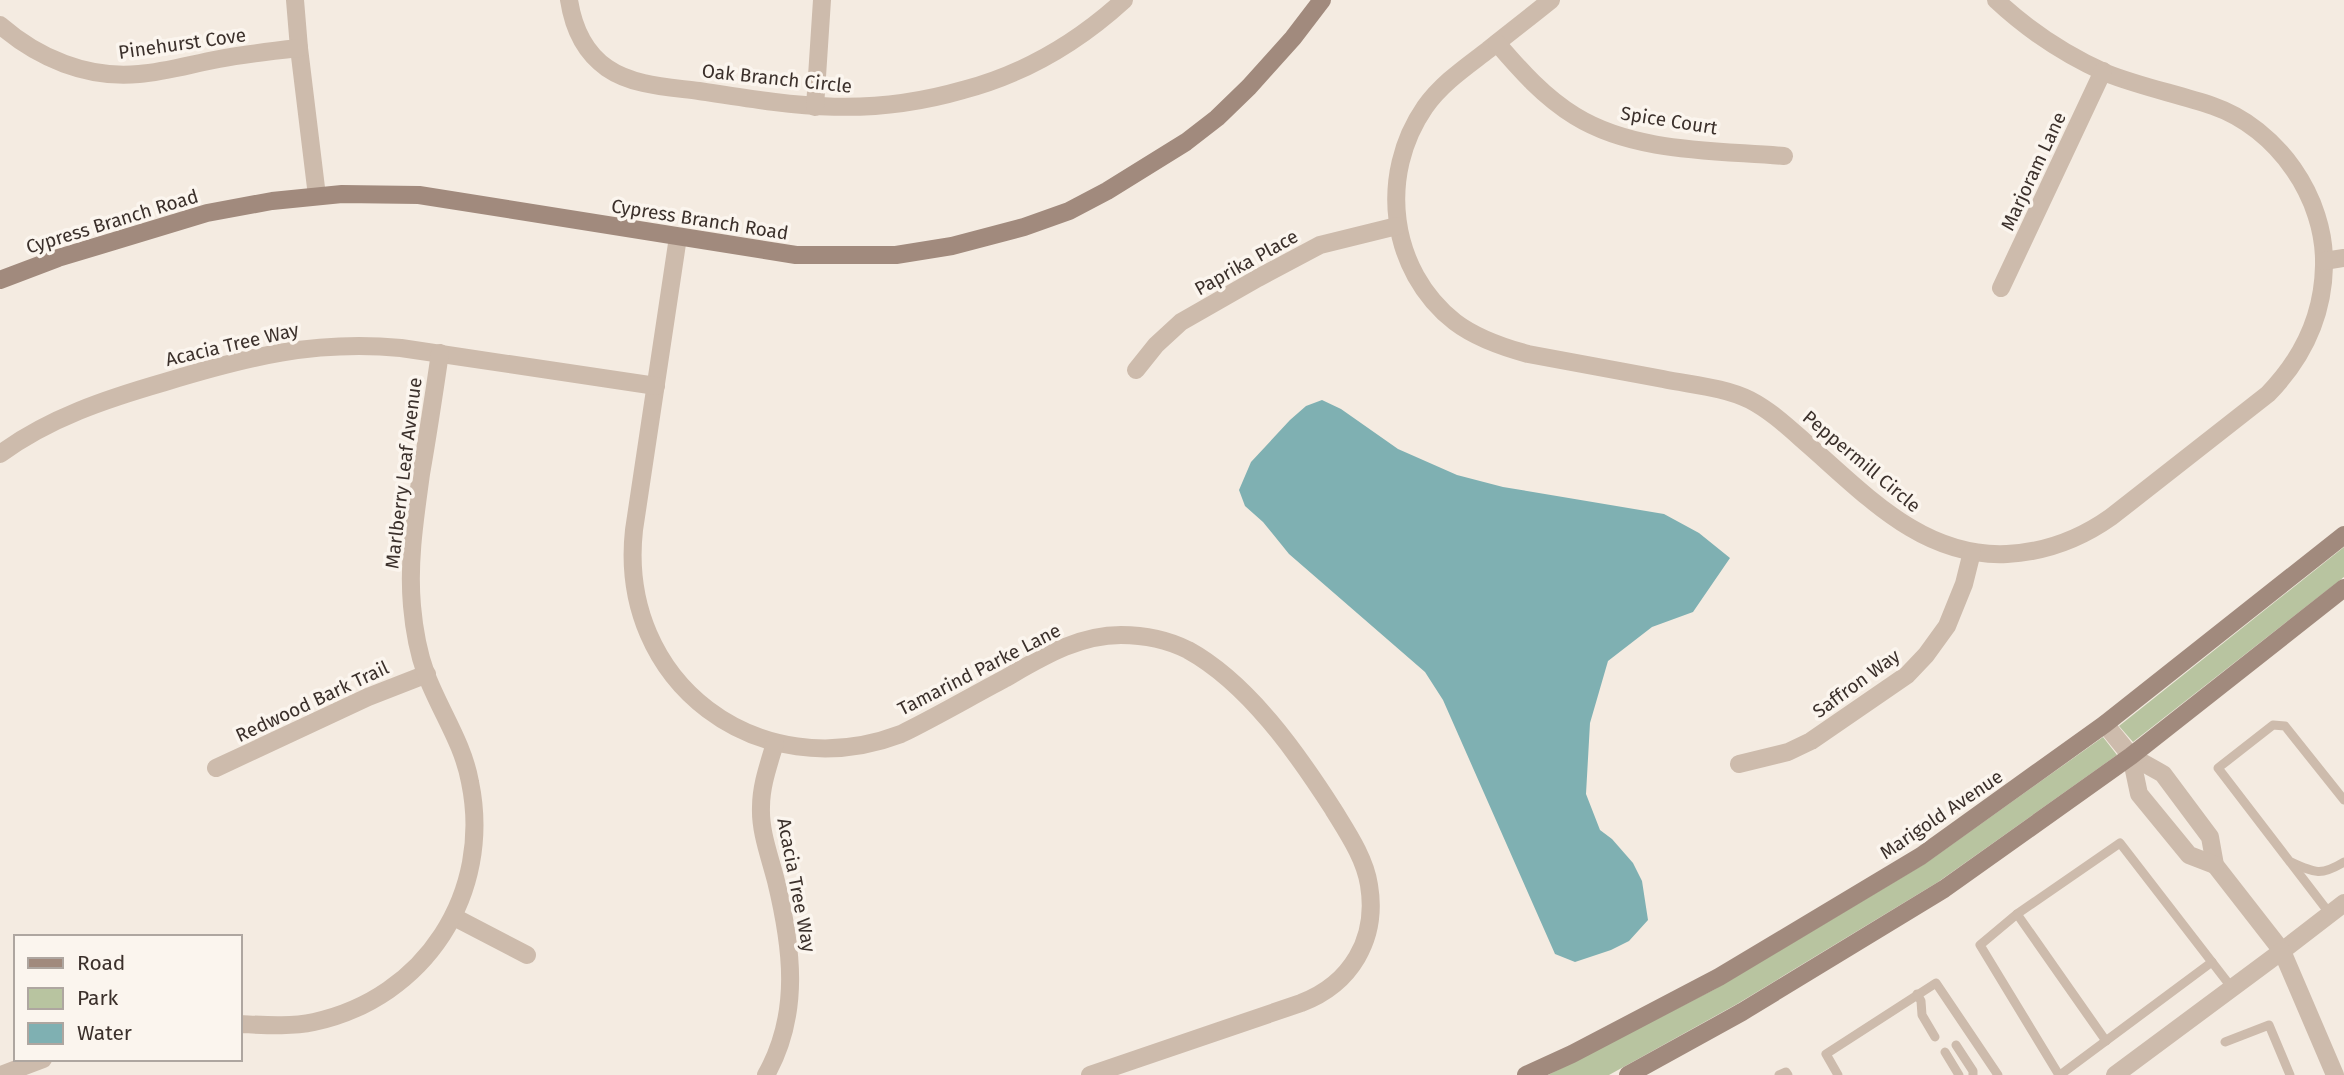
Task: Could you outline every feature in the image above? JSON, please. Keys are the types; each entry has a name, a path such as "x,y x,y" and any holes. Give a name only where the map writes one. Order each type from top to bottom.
{"main road":[{"name":"Cypress Branch Road","path":"0,280 58,258 194,217 238,206 317,196 419,195 796,255 896,256 952,246 1048,219 1107,191 1202,130 1233,103 1268,66 1322,0"},
{"name":"Marigold Avenue","path":"1526,1075 1572,1054 1719,977 1921,856 2105,724 2344,535"},
{"path":"1628,1075 1742,1012 1944,889 2131,756 2344,589"}],"street":[{"path":"296,0 299,48 317,196"},
{"name":"Oak Branch Circle","path":"569,0 573,21 583,43 601,63 620,76 649,84 815,107 891,106 940,97 988,83 1059,49 1093,26 1124,0"},
{"path":"815,107 822,0"},
{"name":"Peppermill Circle","path":"1551,0 1451,78 1437,92 1414,126 1404,149 1395,202 1402,246 1422,288 1457,323 1501,347 1719,390 1750,400 1781,421 1896,520 1932,541 1994,555 2040,550 2060,545 2087,533 2268,394 2290,369 2310,335 2321,300 2324,261 2320,228 2305,187 2285,158 2267,139 2235,116 2214,106 2130,82 2103,71 2047,40 1996,0"},
{"name":"Pinehurst Cove","path":"0,25 24,44 59,62 111,75 140,74 246,54 299,48"},
{"name":"Spice Court","path":"1497,43 1544,93 1574,116 1605,130 1636,140 1674,146 1784,156"},
{"name":"Marjoram Lane","path":"2001,288 2103,71"},
{"name":"Paprika Place","path":"1136,370 1156,345 1181,322 1258,278 1320,245 1397,226"},
{"name":"Tamarind Parke Lane","path":"678,237 632,551 632,573 639,610 661,657 694,697 719,718 775,743 802,748 834,748 884,740 920,725 1058,650 1084,639 1140,636 1181,647 1216,670 1257,708 1314,780 1341,823 1364,868 1371,898 1368,929 1358,956 1334,986 1312,999 1090,1075"},
{"path":"2324,261 2344,258"},
{"name":"Acacia Tree Way","path":"0,454 56,420 100,401 262,355 315,347 370,345 440,353 656,386"},
{"name":"Marlberry Leaf Avenue","path":"242,1024 311,1022 366,1004 393,987 418,965 454,917 463,897 473,849 474,802 464,757 426,674 413,615 411,551 440,353"},
{"name":"Saffron Way","path":"1739,764 1776,756 1799,747 1907,675 1927,655 1947,626 1965,584 1972,552"},
{"name":"Redwood Bark Trail","path":"216,768 368,697 426,674"},
{"path":"2105,724 2131,756 2163,774 2210,837 2215,865 2283,951 2335,1075"},
{"name":"Acacia Tree Way","path":"766,1075 783,1035 791,982 788,932 762,824 762,793 775,743"},
{"path":"2131,756 2139,794 2189,855 2215,865"},
{"path":"2115,1075 2344,903"},
{"path":"454,917 527,955"},
{"path":"1,1075 38,1061"}],"lane":[{"path":"2329,914 2217,768 2273,724 2285,726 2344,800"},
{"path":"2212,962 2060,1075 1980,945 2017,914 2120,843 2212,962 2232,988"},
{"path":"2290,861 2312,872 2326,873 2344,862"},
{"path":"2017,914 2106,1041"},
{"path":"1838,1075 1826,1054 1936,983 1998,1075"},
{"path":"1917,994 1922,1015 1936,1037"},
{"path":"2225,1042 2269,1025 2290,1075"},
{"path":"1956,1045 1973,1075"},
{"path":"1945,1052 1959,1075"},
{"path":"1779,1075 1786,1072 1788,1075"}],"green space":[{"path":"2344,547 2344,577 2133,742 2119,726"},
{"path":"2103,737 2117,755 1938,882 1737,1004 1609,1075 1548,1075 1715,989 1926,863"}],"water":[{"path":"1322,400 1341,409 1398,449 1457,475 1503,487 1664,514 1699,533 1730,558 1693,612 1652,627 1608,661 1590,723 1586,794 1600,830 1612,839 1633,863 1642,881 1648,920 1629,941 1575,962 1555,954 1443,700 1425,672 1289,554 1263,522 1245,506 1239,490 1251,462 1306,406"}]}
